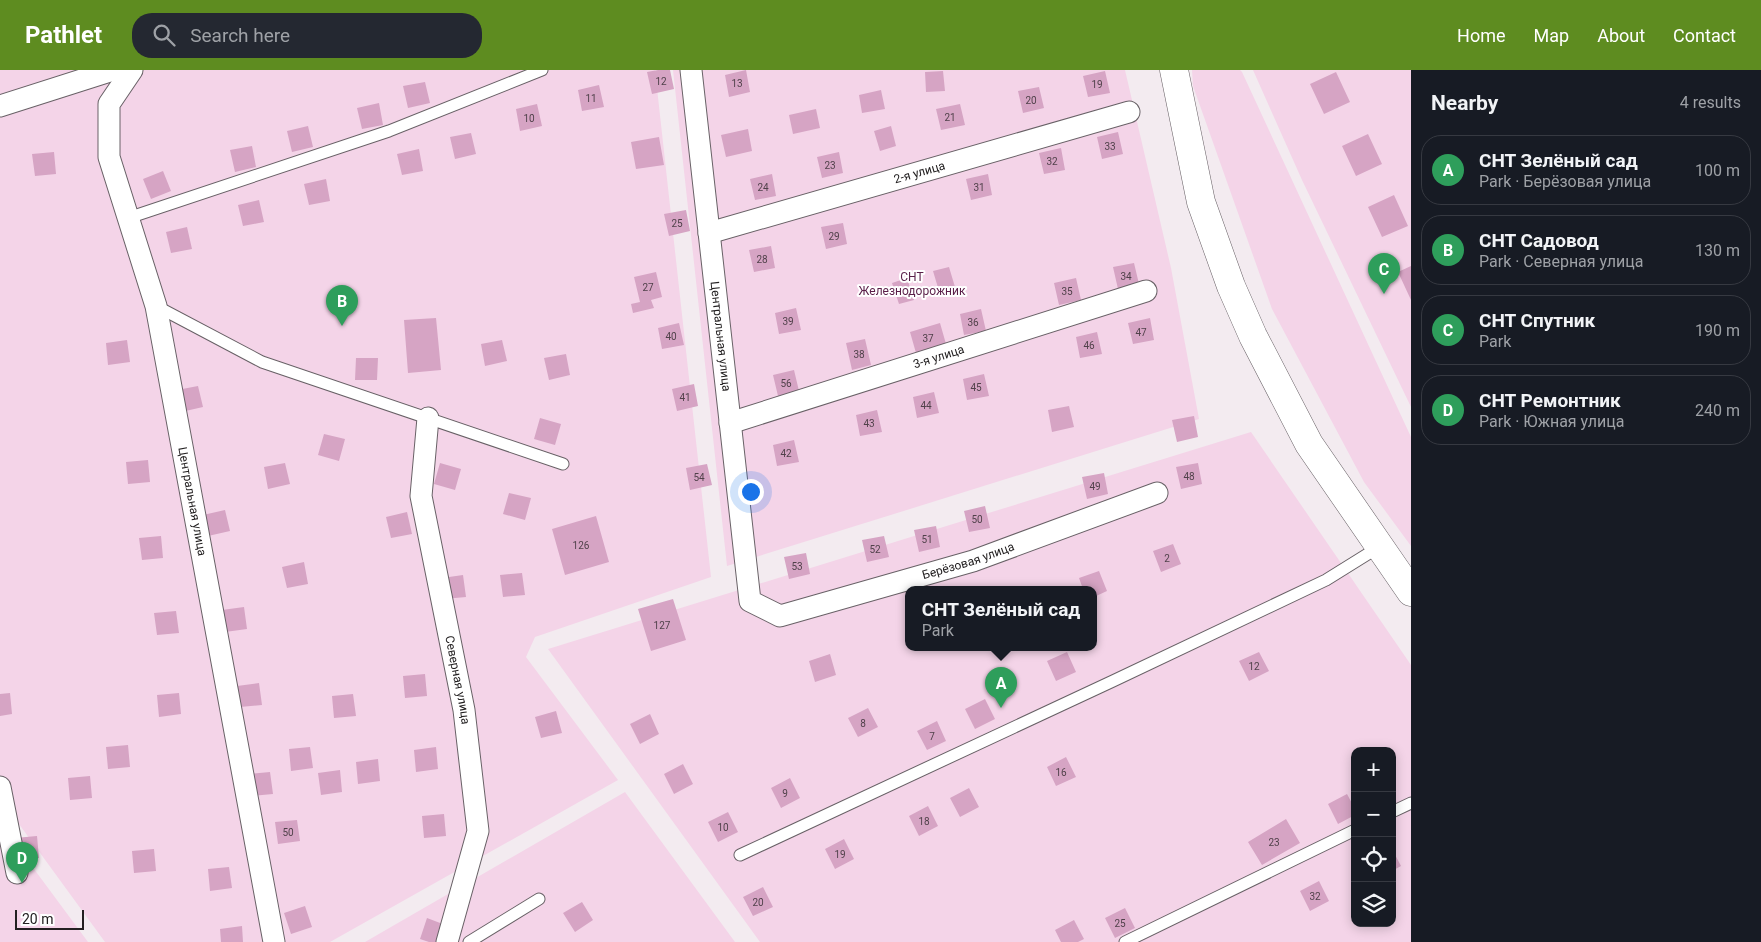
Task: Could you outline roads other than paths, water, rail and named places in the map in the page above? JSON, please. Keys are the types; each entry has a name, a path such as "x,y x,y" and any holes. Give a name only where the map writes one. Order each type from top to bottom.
{"main road":[{"path":"1174,70 1201,202 1231,286 1253,336 1309,444 1411,592"}],"street":[{"path":"0,106 113,70"},
{"name":"Центральная улица","path":"132,70 110,104 109,157 156,306 274,942"},
{"name":"Центральная улица","path":"690,70 750,601"},
{"name":"2-я улица","path":"709,233 1129,112"},
{"name":"3-я улица","path":"730,423 1146,291"},
{"name":"Северная улица","path":"428,418 421,496 464,710 478,831 448,942"},
{"name":"Берёзовая улица","path":"750,601 780,616 973,561 1157,494"},
{"path":"0,787 17,873"}],"lane":[{"path":"128,218 389,132 542,70"},
{"path":"156,306 262,362 563,464"},
{"path":"740,855 1113,682 1326,580 1379,547"},
{"path":"1396,810 1411,803"},
{"path":"1125,942 1351,832"},
{"path":"469,942 539,898"}],"place":[{"name":"СНТ Спутник","path":"1384,294"},
{"name":"СНТ Садовод","path":"342,326"},
{"name":"СНТ Зелёный сад","path":"1001,708"},
{"name":"СНТ Ремонтник","path":"22,883"}],"park label":[{"name":"СНТ Железнодорожник","path":"912,284"}]}
